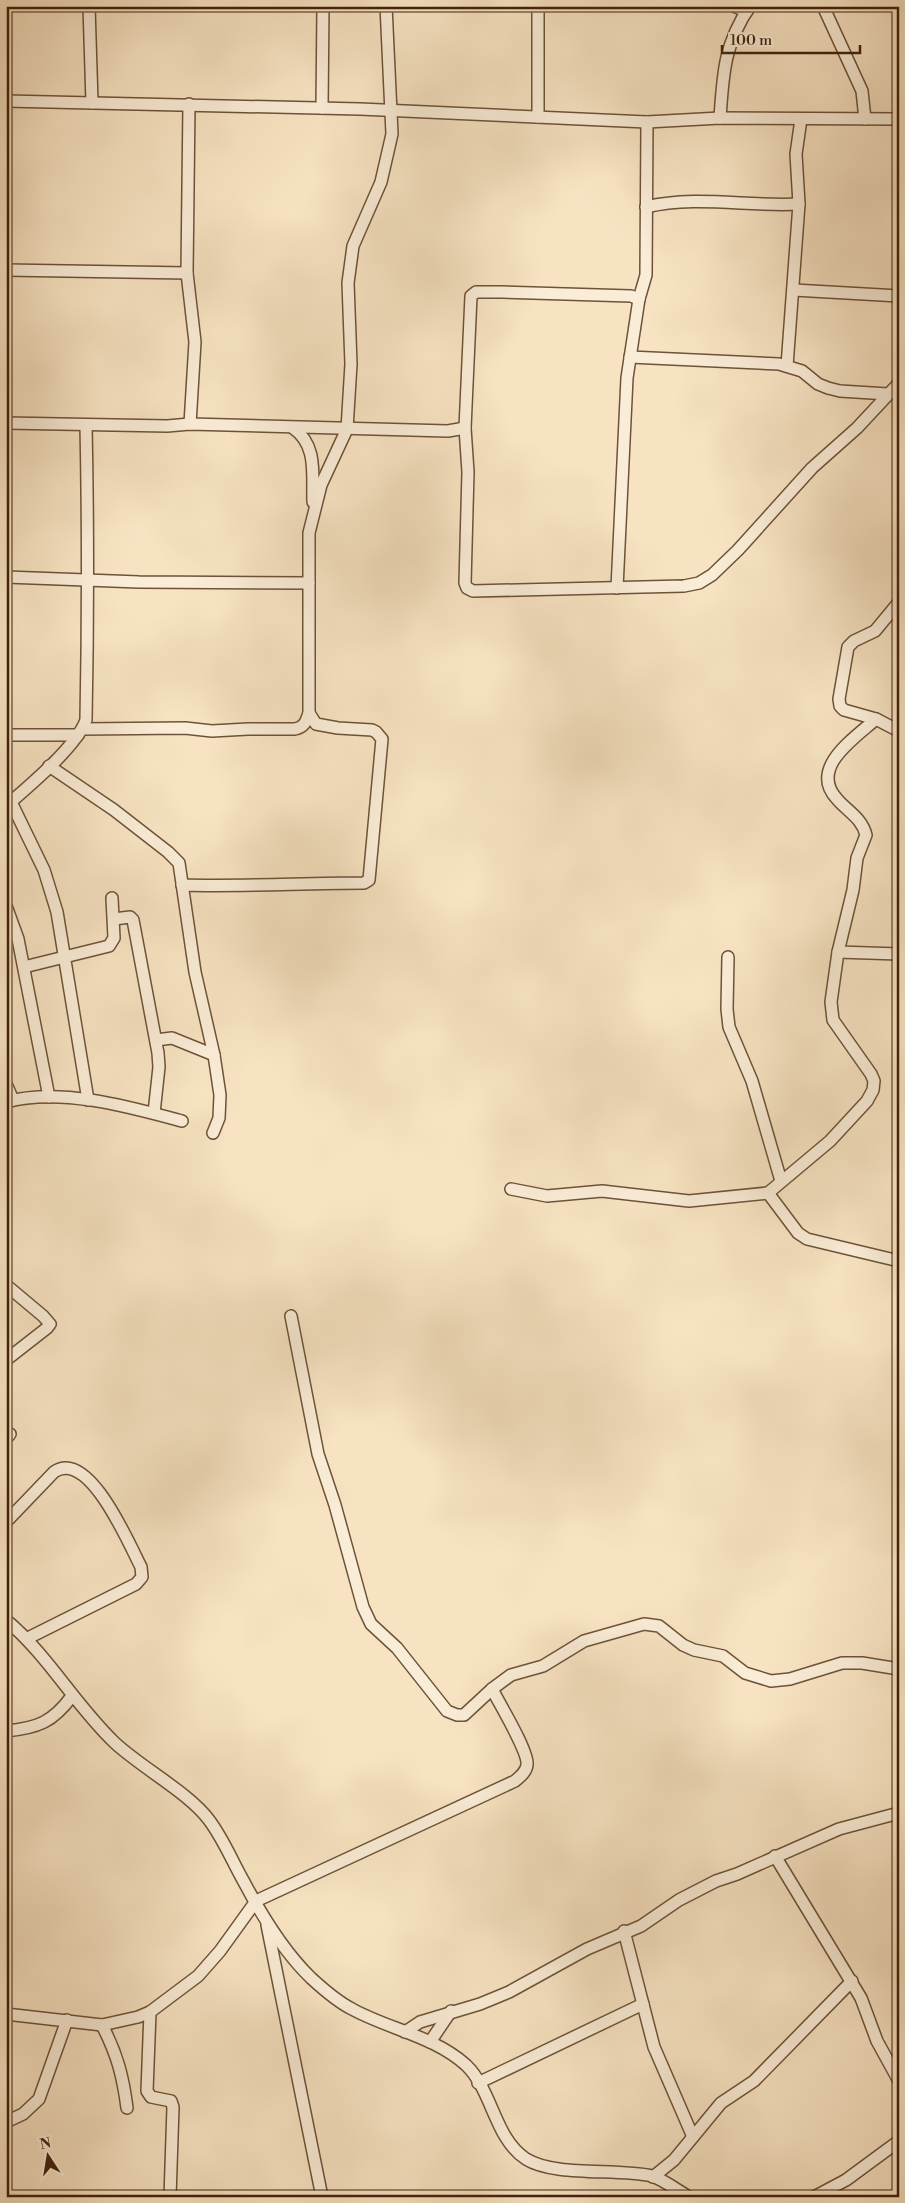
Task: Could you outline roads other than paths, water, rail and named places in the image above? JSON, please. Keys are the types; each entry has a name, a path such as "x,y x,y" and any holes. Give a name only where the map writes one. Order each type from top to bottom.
{"street":[{"path":"89,6 92,103"},
{"path":"322,108 323,6"},
{"path":"6,735 185,728 212,731 248,728 295,729 302,728 305,724 309,712 309,532 321,485 347,429 350,364 348,283 353,246 381,182 392,134 386,6"},
{"path":"538,6 538,117"},
{"path":"720,118 723,68 730,42 749,8 733,6"},
{"path":"823,6 862,91 865,119"},
{"path":"6,101 322,108 647,122 720,118 899,120"},
{"path":"189,104 187,273 195,342 190,424"},
{"path":"787,366 799,204 796,154 801,119"},
{"path":"617,588 630,357 639,299 646,275 647,122"},
{"path":"646,207 669,202 691,201 799,204"},
{"path":"6,270 187,273"},
{"path":"794,290 899,296"},
{"path":"639,299 631,296 476,292 471,296 465,428 468,472 465,583 473,591 684,586 699,583 712,575 738,550 812,468 857,428 899,383"},
{"path":"630,357 767,363 787,366 802,371 818,384 828,388 840,391 888,394"},
{"path":"6,423 167,426 190,424 448,431 465,428"},
{"path":"86,425 88,579 86,606 86,720 81,732 49,766 8,804 50,887 66,956 88,1100"},
{"path":"293,428 304,435 310,451 314,514"},
{"path":"6,577 139,582 309,583"},
{"path":"899,602 875,631 854,641 846,651 840,691 840,706 844,710 876,719 899,731"},
{"path":"182,885 245,887 298,883 364,883 369,880 382,739 372,730 338,728 316,724 309,712"},
{"path":"511,1188 547,1196 602,1191 689,1201 728,1198 750,1193 768,1193 830,1141 867,1101 873,1090 874,1081 833,1020 831,1002 838,952 853,890 857,858 866,835 860,822 836,799 831,790 829,770 834,758 876,719"},
{"path":"49,766 114,810 168,852 179,863 195,972 214,1055 220,1095 219,1118 213,1132"},
{"path":"24,967 108,946 114,938 112,898"},
{"path":"6,906 18,939 49,1097"},
{"path":"114,919 130,917 133,920 156,1040 159,1067 154,1113"},
{"path":"838,952 899,954"},
{"path":"728,957 727,1009 729,1027 749,1074 781,1181"},
{"path":"156,1040 172,1038 214,1055"},
{"path":"6,1084 10,1101 49,1097 88,1100 154,1113 182,1121"},
{"path":"768,1193 798,1233 807,1239 899,1261"},
{"path":"6,1285 50,1324 6,1360"},
{"path":"291,1316 318,1454 335,1505 356,1589 372,1624 397,1648 447,1711 457,1715 464,1715 492,1689 511,1675 543,1666 584,1641 614,1631 651,1624 694,1650 723,1656 745,1673 771,1681 790,1679 842,1663 862,1663 899,1669"},
{"path":"6,1522 54,1472 64,1467 72,1468 86,1477 104,1497 141,1567 142,1576 136,1584 28,1638"},
{"path":"6,1620 28,1638 72,1696 115,1742 196,1806 209,1820 226,1845 244,1883 266,1921 290,1956 312,1979 350,2009 430,2042 466,2065 514,2149 534,2163 566,2169 653,2177 688,2197"},
{"path":"6,2014 102,2025 138,2017 150,2012 198,1976 220,1951 256,1901 516,1781 528,1763 522,1746 492,1689"},
{"path":"6,1731 32,1727 52,1719 72,1696"},
{"path":"405,2032 420,2022 451,2011 480,2004 509,1992 587,1949 624,1931 642,1926 679,1900 707,1885 839,1829 899,1814"},
{"path":"775,1856 852,1981 861,1998 877,2041 899,2081"},
{"path":"266,1921 322,2197"},
{"path":"624,1931 654,2047 693,2137"},
{"path":"653,2177 674,2160 721,2103 754,2081 852,1981"},
{"path":"478,2083 643,2004"},
{"path":"430,2042 451,2011"},
{"path":"150,2012 147,2091 151,2098 172,2101 174,2107 170,2197"},
{"path":"6,2122 23,2114 39,2099 67,2020"},
{"path":"102,2025 122,2071 127,2108"},
{"path":"814,2197 846,2180 899,2141"}]}
